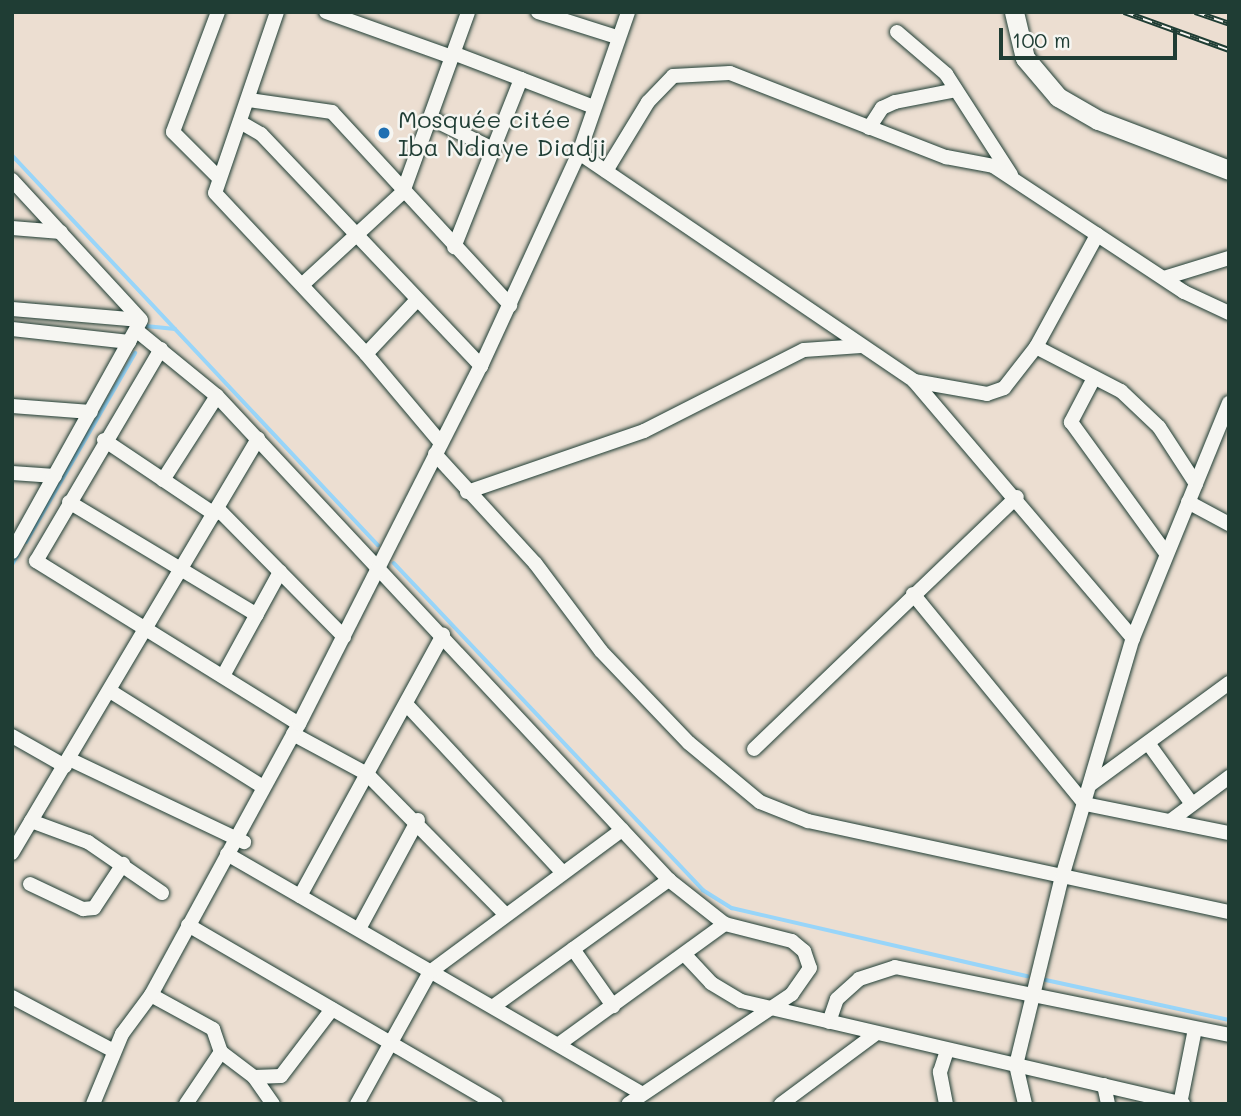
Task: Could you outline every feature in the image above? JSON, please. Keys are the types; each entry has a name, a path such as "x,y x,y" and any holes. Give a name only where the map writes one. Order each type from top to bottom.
{"street":[{"path":"218,12 173,132 218,177"},
{"path":"277,12 249,100 218,177 219,201 303,284 366,354 438,448 467,492 535,563 601,651 689,743 760,802 808,821 1229,912"},
{"path":"326,12 594,107"},
{"path":"303,284 403,192 468,12"},
{"path":"538,12 617,37"},
{"path":"93,1104 114,1051 151,995 227,854 240,840 263,787 381,567 481,366 579,153 617,37 628,12"},
{"path":"1014,12 1025,58 1058,97 1098,120 1229,170"},
{"path":"897,32 927,53 956,90 1014,179"},
{"path":"606,172 649,102 673,76 694,71 730,73 869,128 1014,179 1164,278 1229,313"},
{"path":"454,247 491,148 521,79"},
{"path":"869,128 881,108 895,102 956,90"},
{"path":"249,100 332,112 510,305"},
{"path":"430,118 491,148"},
{"path":"240,122 261,134 416,301 481,366"},
{"path":"579,153 914,381 1017,497 1133,638"},
{"path":"12,180 61,232 135,330 217,396 381,567 669,880 725,924 792,941 804,951 810,968 804,981 778,1005 628,1104"},
{"path":"12,228 61,232"},
{"path":"914,381 987,394 1004,388 1036,347 1097,235"},
{"path":"1164,278 1229,258"},
{"path":"366,354 416,301"},
{"path":"12,309 135,330"},
{"path":"467,492 644,431 812,347 830,326"},
{"path":"12,330 135,330"},
{"path":"21,550 55,476 135,330"},
{"path":"812,347 861,346"},
{"path":"1036,347 1121,391 1159,427 1196,484"},
{"path":"21,550 69,502 161,349"},
{"path":"1094,378 1070,422 1165,552"},
{"path":"163,480 217,396"},
{"path":"1026,1104 1016,1065 1062,877 1133,638 1165,552 1229,403"},
{"path":"12,406 91,412"},
{"path":"12,853 258,439"},
{"path":"104,440 163,480 216,511 344,637"},
{"path":"1214,441 1229,446"},
{"path":"12,472 55,476"},
{"path":"754,749 912,594 1017,497"},
{"path":"69,502 257,615"},
{"path":"1188,502 1229,524"},
{"path":"21,550 223,676 296,729 367,774 418,820 504,913"},
{"path":"223,676 280,572"},
{"path":"912,594 1085,804 1229,833"},
{"path":"300,895 443,635"},
{"path":"1091,784 1229,683"},
{"path":"110,691 263,787"},
{"path":"406,704 562,872"},
{"path":"12,736 240,840"},
{"path":"1148,743 1192,804"},
{"path":"1170,821 1229,777"},
{"path":"359,929 418,820"},
{"path":"31,821 88,842 162,892"},
{"path":"357,1104 429,971 504,913 622,830"},
{"path":"227,854 641,1093"},
{"path":"30,884 83,909 94,908 123,864"},
{"path":"494,1006 669,880"},
{"path":"559,1044 686,956 725,924"},
{"path":"188,925 391,1042 486,1102"},
{"path":"573,949 613,1006"},
{"path":"686,956 711,983 741,1001 778,1005 874,1035 1181,1103 1195,1029"},
{"path":"829,1022 837,999 859,979 895,967 1229,1035"},
{"path":"151,995 213,1029 220,1052 254,1077 273,1104"},
{"path":"12,997 114,1051"},
{"path":"254,1077 281,1076 332,1009"},
{"path":"781,1104 874,1035"},
{"path":"946,1104 940,1072 947,1051"},
{"path":"187,1103 220,1052"},
{"path":"1104,1085 1108,1104"}],"waterway":[{"path":"12,155 378,545"},
{"path":"146,326 175,329"},
{"path":"26,542 135,353"},
{"path":"12,565 18,554"},
{"path":"394,563 703,890 732,908 1027,976"},
{"path":"1046,980 1229,1020"}],"railway":[{"path":"1124,12 1229,50"},
{"path":"1195,12 1229,24"}],"place":[{"name":"Mosquée citée Iba Ndiaye Diadji","path":"384,133"}]}
